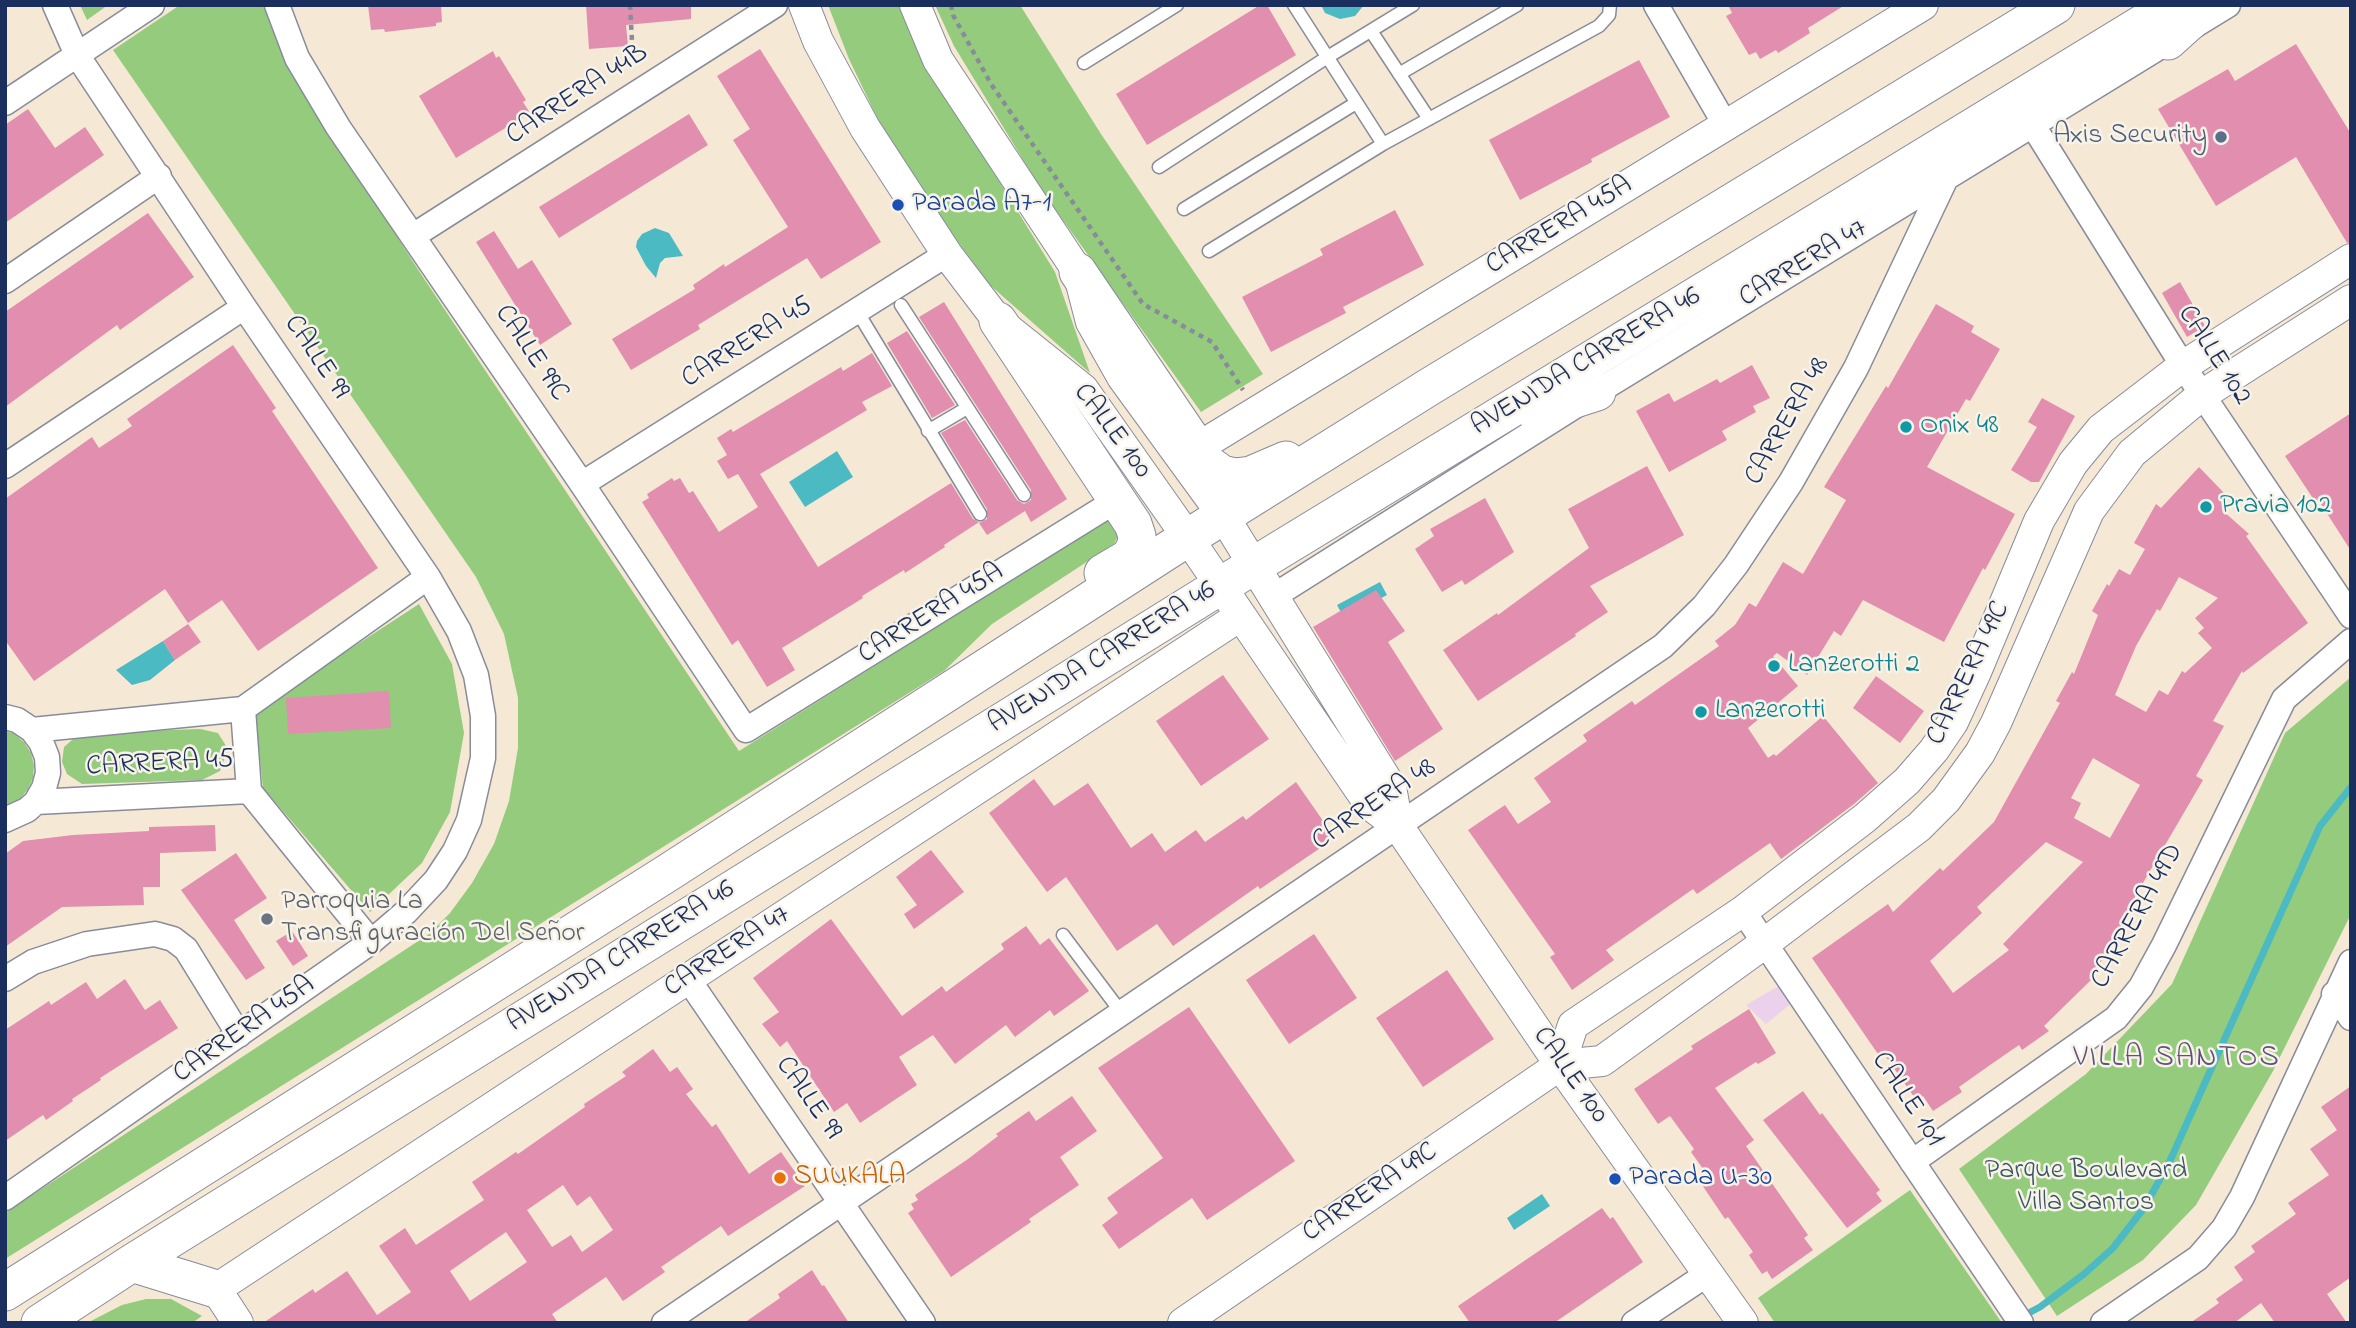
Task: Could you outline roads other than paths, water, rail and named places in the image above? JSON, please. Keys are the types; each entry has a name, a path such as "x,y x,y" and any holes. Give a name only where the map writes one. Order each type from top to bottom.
{"main road":[{"name":"AVENIDA CARRERA 46","path":"5,1292 657,879 1188,538 1429,387 2056,5"},
{"name":"AVENIDA CARRERA 46","path":"40,1323 132,1263 1220,586 1264,581 1474,432 2174,5"},
{"path":"2168,41 2208,5"},
{"path":"1078,272 1197,449 1208,464 1222,474 1236,477 1251,475 1307,449 1411,383 1429,387"},
{"path":"962,681 987,647 1130,556 1137,536 1133,524 998,321"},
{"path":"1474,432 1597,392"},
{"path":"132,1263 216,1289"}],"street":[{"name":"CALLE 99","path":"55,5 77,55 428,578 459,631 476,675 483,716 483,758"},
{"path":"5,103 152,5"},
{"name":"CALLE 99C","path":"277,5 297,58 338,127 746,730"},
{"name":"CARRERA 44B","path":"413,236 775,5"},
{"name":"CALLE 100","path":"804,5 818,41 865,128 947,254 998,321 1083,389 1370,805 1398,826 1560,1065 1743,1323"},
{"name":"CALLE 100","path":"915,5 938,60 1078,272 1091,322 1122,377 1224,517 1391,787 1398,826"},
{"path":"1656,5 1726,126"},
{"name":"CARRERA 45A","path":"1197,449 1923,5"},
{"name":"CARRERA 47","path":"1264,581 1597,392 2228,5"},
{"name":"CALLE 102","path":"2032,124 2183,366 2351,616"},
{"path":"5,281 159,176"},
{"name":"CARRERA 48","path":"664,1323 1663,646 1704,606 1743,554 1804,459 1856,368 1946,178"},
{"name":"CARRERA 45","path":"582,484 947,254"},
{"name":"CARRERA 49C","path":"1560,1065 1573,1025 1742,911 1865,818 1908,781 1934,750 1952,722 2039,521 2073,463 2101,429 2183,366 2351,259"},
{"name":"CARRERA 49C","path":"1183,1323 1560,1065 1602,1061 1919,827 1952,792 1980,753 1996,723 2089,510 2132,453 2202,395 2351,300"},
{"path":"5,466 244,307"},
{"name":"CARRERA 45A","path":"746,730 1117,500"},
{"name":"CARRERA 45","path":"15,718 243,709 428,578"},
{"name":"CARRERA 47","path":"216,1289 1240,616"},
{"name":"CARRERA 49D","path":"1912,1162 2116,1018 2141,986 2164,945 2284,699 2351,641"},
{"name":"CARRERA 45","path":"36,802 249,791 243,709"},
{"path":"5,820 27,810 36,802 48,773 47,757 41,742 15,718"},
{"name":"CARRERA 45A","path":"5,1198 371,943 406,912 436,880 455,851 469,820 483,758"},
{"path":"249,791 371,943"},
{"name":"CALLE 101","path":"1742,911 2014,1313"},
{"path":"5,979 33,962 88,944 155,934 173,939 186,949 239,1035"},
{"path":"2103,1323 2198,1258 2224,1228 2242,1197 2351,962"},
{"name":"CALLE 99","path":"688,979 923,1323"},
{"path":"2334,995 2351,1018"},
{"path":"1634,1323 1709,1273"},
{"path":"216,1289 239,1323"}],"lane":[{"path":"1084,64 1177,5"},
{"path":"1294,5 1382,144"},
{"path":"1158,167 1413,5"},
{"path":"1399,74 1517,5"},
{"path":"1209,251 1382,144 1599,26 1609,15 1610,5"},
{"path":"1371,31 1429,119"},
{"path":"1185,209 1356,103"},
{"path":"901,305 1024,495"},
{"path":"857,311 980,514"},
{"path":"928,431 967,408"},
{"path":"1063,935 1121,1012"}],"water":[{"path":"1321,5 1364,5 1355,16 1340,19 1325,13"},
{"path":"655,228 669,233 683,256 665,258 660,263 656,278 636,247 642,234"},
{"path":"837,451 853,477 805,507 789,482"},
{"path":"1380,582 1387,595 1344,618 1337,605"},
{"path":"163,641 175,660 150,680 132,685 116,670"},
{"path":"1542,1194 1550,1206 1514,1230 1507,1218"}],"waterway":[{"path":"2021,1317 2040,1307 2084,1274 2113,1248 2144,1208 2169,1163 2320,826 2351,787"}],"place":[{"name":"Axis Security","path":"2221,137"},
{"name":"Parada A7-1","path":"898,205"},
{"name":"Onix 48","path":"1906,427"},
{"name":"Pravia 102","path":"2206,507"},
{"name":"Lanzerotti 2","path":"1774,666"},
{"name":"Lanzerotti","path":"1701,712"},
{"name":"Parroquia La Transfiguración Del Señor","path":"267,919"},
{"name":"SUUKALA","path":"780,1178"},
{"name":"Parada U-30","path":"1615,1179"}],"district":[{"name":"VILLA SANTOS","path":"2177,1060"}],"park label":[{"name":"Parque Boulevard Villa Santos","path":"2086,1188"}]}
